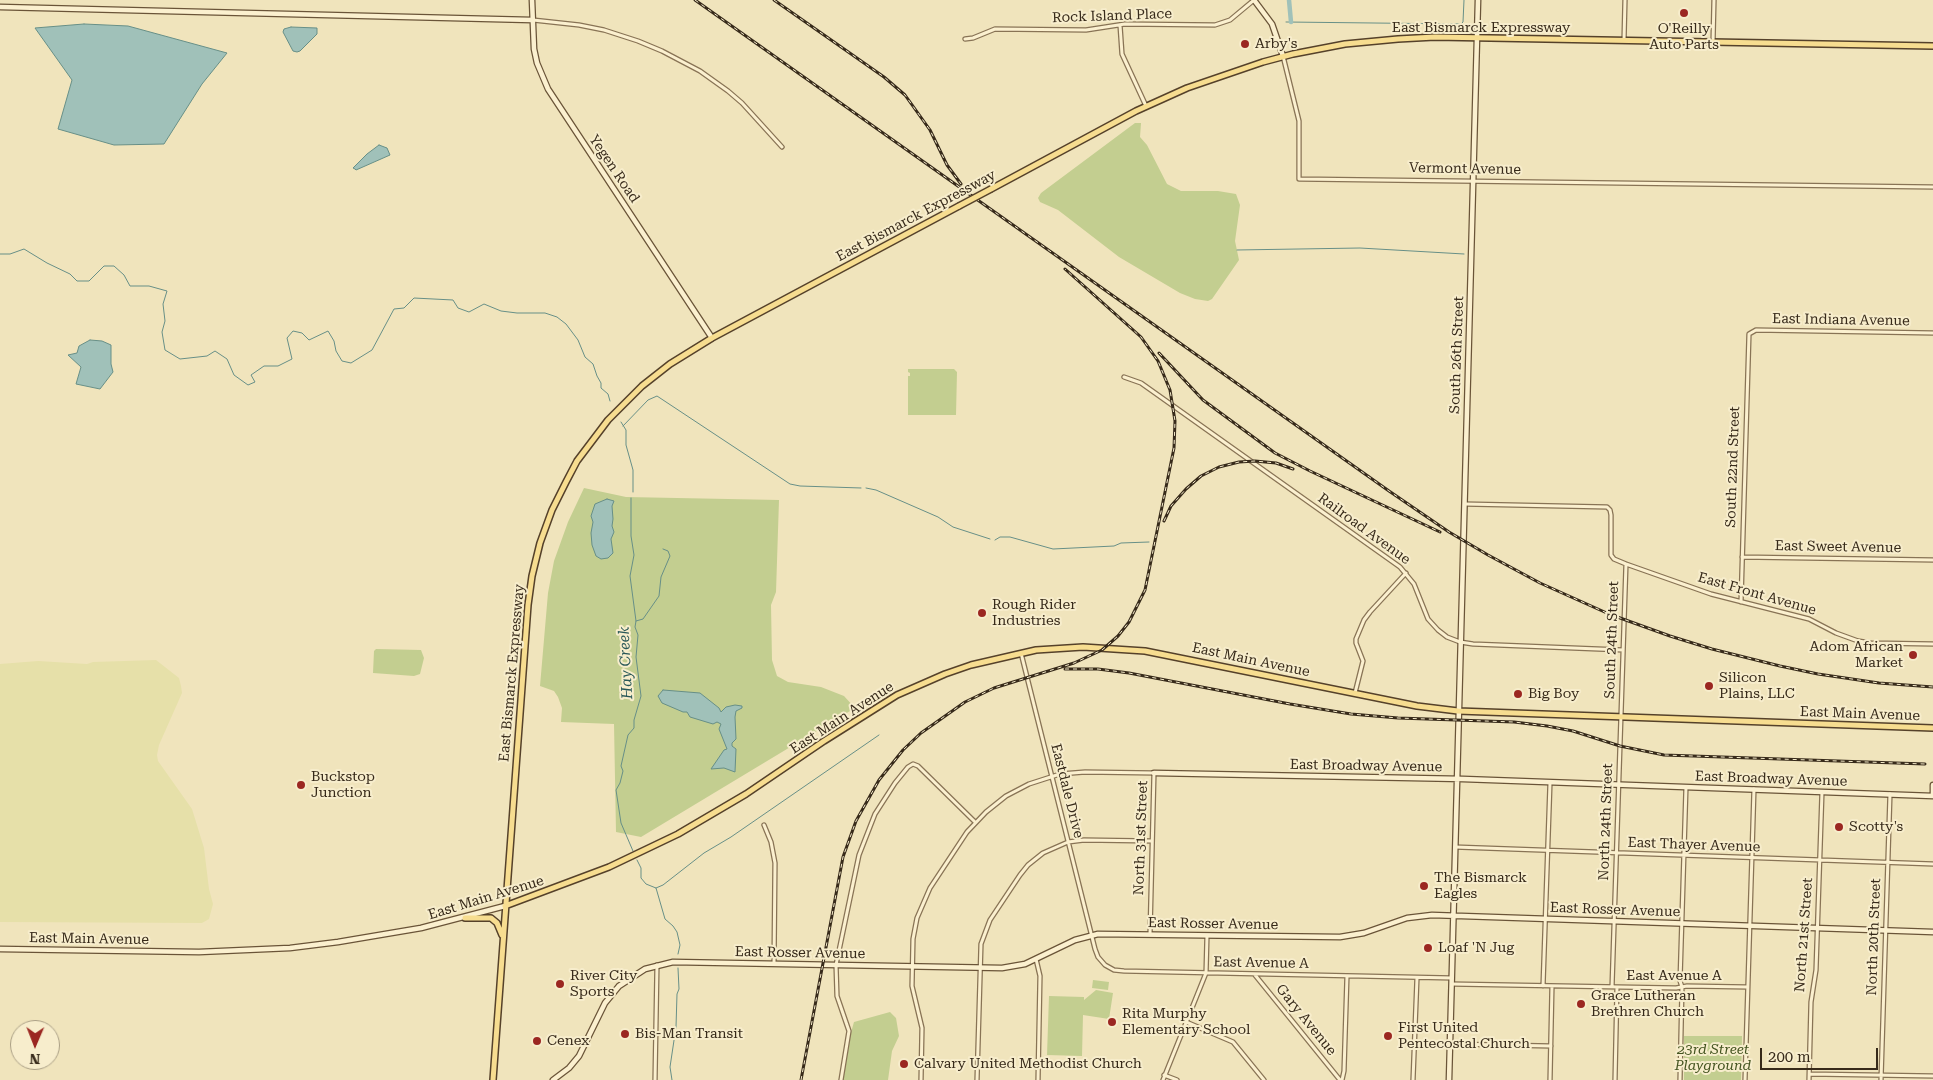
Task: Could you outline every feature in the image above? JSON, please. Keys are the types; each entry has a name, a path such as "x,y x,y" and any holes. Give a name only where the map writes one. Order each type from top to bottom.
{"main road":[{"name":"East Bismarck Expressway","path":"494,1080 528,605 536,558 557,499 577,461 608,420 652,377 676,359 1146,106 1208,80 1283,56 1366,41 1477,37 1933,46"},
{"name":"East Main Avenue","path":"505,906 609,867 678,834 746,794 824,741 897,695 962,668 1021,652 1073,647 1136,649 1417,706 1458,711 1933,728"},
{"path":"465,918 491,918 497,923 503,936"}],"street":[{"name":"Yegen Road","path":"532,0 535,57 548,89 712,338"},
{"path":"1254,0 1272,24 1283,56"},
{"name":"Rock Island Place","path":"965,39 973,38 995,29 1086,30 1120,25 1215,25 1232,19 1254,0"},
{"name":"South 26th Street","path":"1449,1080 1478,0"},
{"path":"1624,40 1625,0"},
{"path":"1713,42 1714,0"},
{"path":"0,7 532,20 579,24 638,40 700,71 742,103 782,147"},
{"path":"1120,25 1120,41 1123,56 1146,106"},
{"name":"Vermont Avenue","path":"1283,56 1299,128 1299,178 1933,188"},
{"name":"East Indiana Avenue","path":"1749,334 1756,330 1933,333"},
{"name":"South 22nd Street","path":"1740,602 1749,334"},
{"name":"Railroad Avenue","path":"1124,377 1141,382 1406,573 1414,584 1426,615 1434,627 1447,636 1460,642 1477,644 1623,650"},
{"name":"East Front Avenue","path":"1465,504 1601,506 1609,508 1611,515 1610,552 1614,559 1687,586 1808,619 1858,641 1933,644"},
{"name":"East Sweet Avenue","path":"1742,557 1933,560"},
{"name":"South 24th Street","path":"1621,717 1626,564"},
{"path":"1355,693 1363,660 1356,639 1367,616 1406,573"},
{"name":"Eastdale Drive","path":"1021,652 1092,935"},
{"name":"North 24th Street","path":"1612,987 1621,717"},
{"path":"841,1080 849,1031 837,996 836,965 855,872 864,840 873,819 889,790 908,767 913,764 918,766 975,822"},
{"name":"East Broadway Avenue","path":"921,1080 922,1028 912,990 912,967 914,932 923,902 934,882 975,822 992,806 1014,792 1052,776 1079,772 1456,779 1933,796"},
{"name":"North 31st Street","path":"1150,934 1154,773"},
{"path":"1543,986 1550,782"},
{"path":"1933,785 1933,796"},
{"path":"1680,1080 1682,987 1680,981 1686,787"},
{"path":"1745,1080 1754,790"},
{"name":"North 21st Street","path":"1809,1080 1811,997 1816,970 1818,928 1822,792"},
{"name":"North 20th Street","path":"1881,1080 1890,794"},
{"path":"764,826 771,842 776,863 774,964"},
{"path":"977,1080 980,948 985,930 1020,875 1028,865 1043,853 1068,842 1088,840 1152,841"},
{"name":"East Thayer Avenue","path":"1455,847 1933,864"},
{"name":"East Main Avenue","path":"0,948 191,952 272,950 354,940 421,928 505,906"},
{"name":"East Rosser Avenue","path":"554,1080 569,1068 579,1056 602,1010 614,991 634,974 657,965 673,962 1008,968 1036,959 1070,942 1092,935 1111,933 1340,937 1358,934 1414,916 1453,915 1933,932"},
{"name":"East Avenue A","path":"1092,935 1098,957 1105,965 1114,970 1452,978"},
{"path":"1163,1080 1206,973 1207,935"},
{"path":"1036,959 1040,976 1038,1080"},
{"path":"655,1080 657,965"},
{"name":"Gary Avenue","path":"1255,974 1341,1080"},
{"path":"1341,1080 1344,1071 1346,976"},
{"path":"1413,1080 1417,978"},
{"name":"East Avenue A","path":"1452,984 1747,987"},
{"path":"1550,1080 1552,986"},
{"path":"1614,1080 1617,987"},
{"path":"1186,1022 1232,1042 1264,1080"},
{"path":"1450,1044 1551,1046"},
{"path":"1810,1074 1933,1076"},
{"path":"1164,1075 1176,1080"}],"shaded area":[{"path":"156,660 179,678 181,686 182,693 159,745 157,755 158,761 192,809 204,848 209,889 213,904 209,919 202,923 0,922 0,664 38,661 87,664 93,662"}],"green space":[{"path":"1135,123 1141,123 1140,137 1147,145 1167,184 1181,191 1218,191 1236,194 1240,205 1235,241 1239,260 1212,299 1208,301 1195,299 1180,293 1119,257 1058,210 1040,202 1038,198 1041,193"},
{"path":"908,369 954,369 957,372 956,415 908,415 908,376 910,376 910,373"},
{"path":"584,488 626,497 779,500 776,592 771,605 772,660 777,676 788,682 821,687 844,696 855,708 641,837 616,832 614,724 561,722 562,708 558,697 554,691 540,686 548,593 554,561 568,522"},
{"path":"376,649 421,650 424,658 420,674 414,676 373,673 374,651"},
{"path":"1093,980 1109,982 1108,990 1092,988"},
{"path":"1096,990 1113,993 1109,1019 1083,1015 1082,1056 1047,1055 1049,996 1084,997 1084,1000"},
{"path":"890,1012 896,1018 899,1036 892,1051 888,1080 843,1080 846,1050 854,1022"},
{"name":"23rd Street Playground","path":"1684,1036 1742,1036 1741,1080 1684,1080"}],"water":[{"path":"84,24 128,26 227,53 202,84 164,144 114,145 58,129 72,80 35,28"},
{"path":"291,27 317,28 317,34 300,51 293,51 283,32 284,29"},
{"path":"379,145 387,148 390,155 356,170 353,168 367,154"},
{"path":"90,340 102,341 111,345 113,372 100,389 76,384 81,367 68,355 77,353 79,346"},
{"path":"607,499 614,501 612,506 612,526 614,532 611,539 613,553 608,558 601,559 596,556 592,545 591,533 593,522 591,516 595,504"},
{"path":"663,690 700,693 719,708 721,712 726,707 742,706 742,708 736,711 736,739 732,743 732,746 736,749 735,772 724,768 711,769 724,750 727,749 719,729 721,724 717,722 713,724 690,717 687,712 662,703 658,696"}],"waterway":[{"path":"1289,0 1291,22"},
{"path":"1286,22 1461,24 1463,22 1464,0"},
{"path":"1237,250 1360,248 1464,254"},
{"name":"Hay Creek","path":"0,254 10,254 24,249 70,274 77,281 89,281 104,266 114,266 124,275 130,286 149,286 167,291 163,304 165,321 162,332 165,350 180,359 207,356 215,351 227,359 234,375 248,385 255,382 251,375 264,366 278,366 292,359 287,338 293,331 302,333 309,340 328,331 342,361 351,363 372,350 394,309 404,308 414,298 453,300 458,308 469,312 484,304 501,311 545,313 557,317 566,324 578,340 585,357 593,364 601,383 601,388 608,394 610,401"},
{"path":"623,426 648,400 657,396 790,484 861,488"},
{"name":"Hay Creek","path":"621,422 626,430 626,445 633,470 633,492"},
{"path":"866,488 876,490 938,517 953,527 990,539"},
{"name":"Hay Creek","path":"631,498 631,536 634,555 630,576 636,621 635,627 638,635 636,657 641,696 634,720 634,728 628,735 621,766 623,771 616,790 621,823 633,851"},
{"path":"995,540 1000,537 1010,537 1053,549 1149,542"},
{"path":"636,621 643,619 659,596 661,577 670,556 668,551 663,549"},
{"path":"656,888 663,885 704,853 731,837 879,735"},
{"name":"Hay Creek","path":"637,860 641,868 641,878 646,884 656,888 665,919 677,932 680,945 678,954"},
{"name":"Hay Creek","path":"672,1080 670,1067 676,1027 677,994 679,989 678,968"}],"railway":[{"path":"695,0 1389,491 1449,532 1488,555 1540,583 1609,614 1712,649 1818,674 1879,683 1933,687"},
{"path":"774,0 884,77 905,95 930,130 947,165 961,184"},
{"path":"801,1080 843,857 856,821 879,780 903,750 921,733 965,702 994,688 1074,663 1102,650 1118,636 1129,622 1145,590 1174,448 1175,421 1170,390 1158,361 1141,337 1065,269"},
{"path":"1159,353 1203,400 1275,453 1440,532"},
{"path":"1164,521 1171,506 1186,489 1201,476 1219,467 1239,462 1255,461 1276,463 1293,469"},
{"path":"1065,669 1098,669 1129,673 1351,714 1398,718 1514,722 1547,726 1573,731 1620,746 1664,755 1925,764"}],"place":[{"name":"O'Reilly Auto Parts","path":"1684,13"},
{"name":"Arby's","path":"1245,44"},
{"name":"Rough Rider Industries","path":"982,613"},
{"name":"Adom African Market","path":"1913,655"},
{"name":"Silicon Plains, LLC","path":"1709,686"},
{"name":"Big Boy","path":"1518,694"},
{"name":"Buckstop Junction","path":"301,785"},
{"name":"Scotty's","path":"1839,827"},
{"name":"The Bismarck Eagles","path":"1424,886"},
{"name":"Loaf 'N Jug","path":"1428,948"},
{"name":"River City Sports","path":"560,984"},
{"name":"Grace Lutheran Brethren Church","path":"1581,1004"},
{"name":"Rita Murphy Elementary School","path":"1112,1022"},
{"name":"Bis-Man Transit","path":"625,1034"},
{"name":"First United Pentecostal Church","path":"1388,1036"},
{"name":"Cenex","path":"537,1041"},
{"name":"Calvary United Methodist Church","path":"904,1064"}]}
